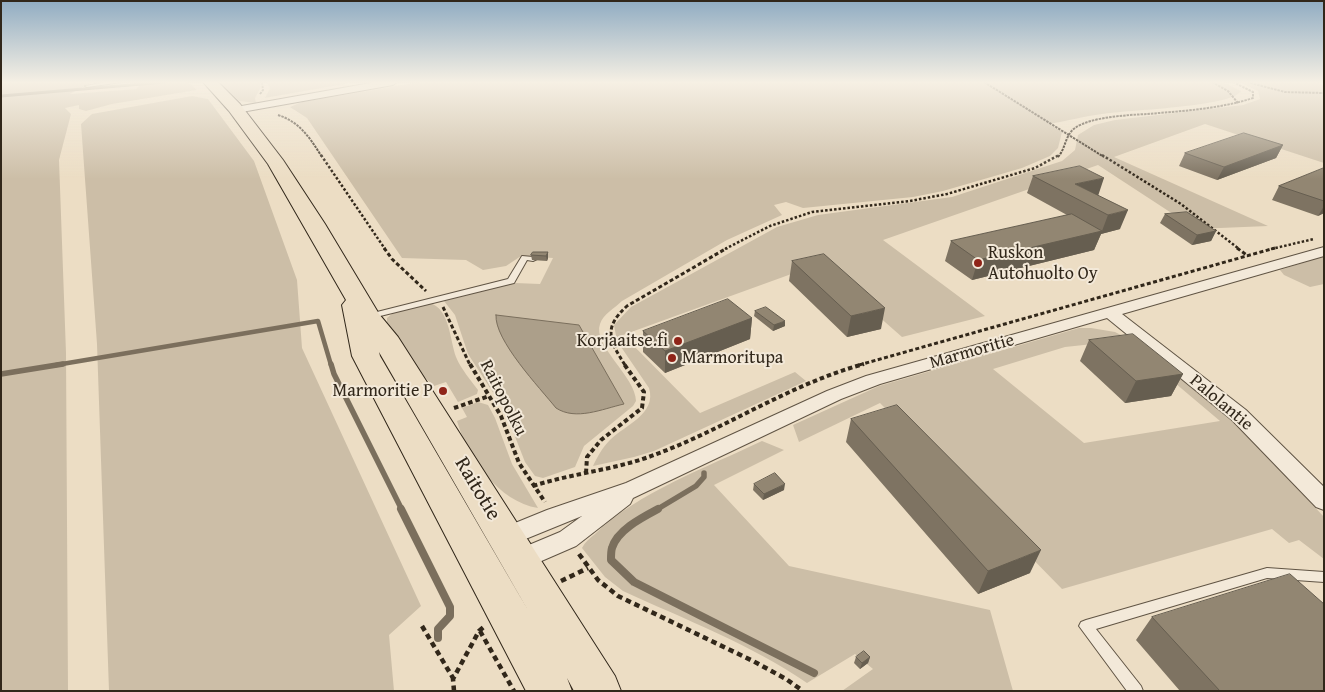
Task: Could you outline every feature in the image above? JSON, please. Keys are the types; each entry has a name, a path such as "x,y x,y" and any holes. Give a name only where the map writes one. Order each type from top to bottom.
{"main road":[{"name":"Raitotie","path":"239,114 266,147 359,308 366,356 496,556 600,691"},
{"name":"Raitotie","path":"496,556 550,691"}],"street":[{"name":"Marmoritie","path":"496,556 555,516 634,489 855,386 1324,250"},
{"name":"Palolantie","path":"1110,313 1239,415 1324,501"},
{"name":"Marmoritie","path":"496,556 568,539 634,489"}],"lane":[{"path":"359,308 435,300 511,281 525,258 533,259"},
{"path":"1267,573 1281,586"},
{"path":"1136,691 1086,626 1267,573 1324,577"}],"path":[{"name":"Raitopolku","path":"277,114 291,119 306,133 392,260 449,315 465,356 501,416 519,463 555,516"},
{"path":"1038,114 1181,204 1248,256"},
{"path":"586,473 587,457 601,440 642,408 644,392 612,343 610,330 613,319 627,306 732,245 770,226 812,212 910,201 948,194 1035,168 1057,158 1063,151 1069,133 1077,126 1110,117 1135,114"},
{"path":"454,408 488,396"},
{"path":"568,539 598,580 618,596 753,661 786,679 803,691"},
{"path":"422,626 453,679"},
{"path":"479,631 514,691"}],"shaded area":[{"path":"1,114 71,114 59,160 66,353 68,691 1,691"},
{"path":"92,114 219,114 254,161 297,280 302,348 421,606 389,635 394,691 109,691 97,344 81,124"},
{"path":"301,114 1100,114 1049,124 1062,132 1058,148 1050,156 1022,168 943,191 913,197 803,208 786,202 774,205 782,215 727,240 622,301 604,317 600,324 599,332 602,342 629,382 636,401 633,406 584,446 575,467 543,478 535,476 525,462 505,411 468,354 455,315 444,301 515,283 540,284 553,258 521,256 506,266 483,270 466,260 402,258 307,118"},
{"path":"1164,114 1324,114 1324,163 1205,124 1114,157 1268,226 1196,229 1098,165 883,240 985,316 902,337 819,264 623,335 700,413 795,372 806,381 654,451 593,466 607,443 644,412 650,397 649,388 617,341 614,325 631,307 777,227 818,215 952,197 1062,161 1075,150 1078,135 1094,125 1115,120"},
{"path":"1324,256 1324,284 1310,287 1284,275 1280,270"},
{"path":"430,303 437,306 442,312 448,326 456,357 478,390 477,394 458,402 446,382 434,386 420,373 387,323 387,318 393,313"},
{"path":"496,315 579,325 624,404 581,414 572,414 556,408 510,350 497,325"},
{"path":"1079,328 1115,332 1139,344 1242,429 1324,517 1324,559 1299,540 1289,543 1272,529 1062,589 880,403 799,442 793,425 879,386","holes":["1121,341 1156,367 1220,421 1084,443 993,369 1065,347"]},
{"path":"478,402 488,405 495,418 512,464 538,508 510,497 498,487 487,476 468,449 457,421 467,417 462,408"},
{"path":"762,441 784,450 714,485 789,566 990,610 1013,691 842,691 873,669 855,654 807,683 786,669 741,645 623,591 605,577 582,548 588,540 612,519 652,493"}],"building":[{"path":"1244,133 1283,145 1224,167 1185,153"},
{"path":"1080,166 1104,178 1075,184 1128,210 1108,215 1033,176"},
{"path":"1324,168 1324,201 1279,186"},
{"path":"1187,212 1216,231 1197,235 1165,214"},
{"path":"1072,214 1102,231 978,260 951,241"},
{"path":"533,252 548,252 546,256 531,255"},
{"path":"824,254 885,308 851,316 792,261"},
{"path":"728,299 752,318 665,351 643,331"},
{"path":"766,307 785,321 774,325 755,311"},
{"path":"1133,334 1183,374 1136,381 1089,340"},
{"path":"897,405 1041,550 988,571 851,419"},
{"path":"775,473 785,484 764,494 754,484"},
{"path":"1290,574 1324,604 1324,691 1220,691 1152,617"},
{"path":"864,651 870,657 862,663 856,657"}],"waterway":[{"path":"56,365 318,321 331,365"},
{"path":"1,374 63,364"},
{"path":"331,364 334,374 402,510"},
{"path":"656,510 696,486 704,477 704,473"},
{"path":"401,509 450,607 450,616 438,629 438,638"},
{"path":"658,509 631,525 619,535 612,548 611,560 634,582 814,673"}],"place":[{"name":"Ruskon Autohuolto Oy","path":"978,263"},
{"name":"Korjaaitse.fi","path":"678,341"},
{"name":"Marmoritupa","path":"672,358"},
{"name":"Marmoritie P","path":"443,391"}]}
